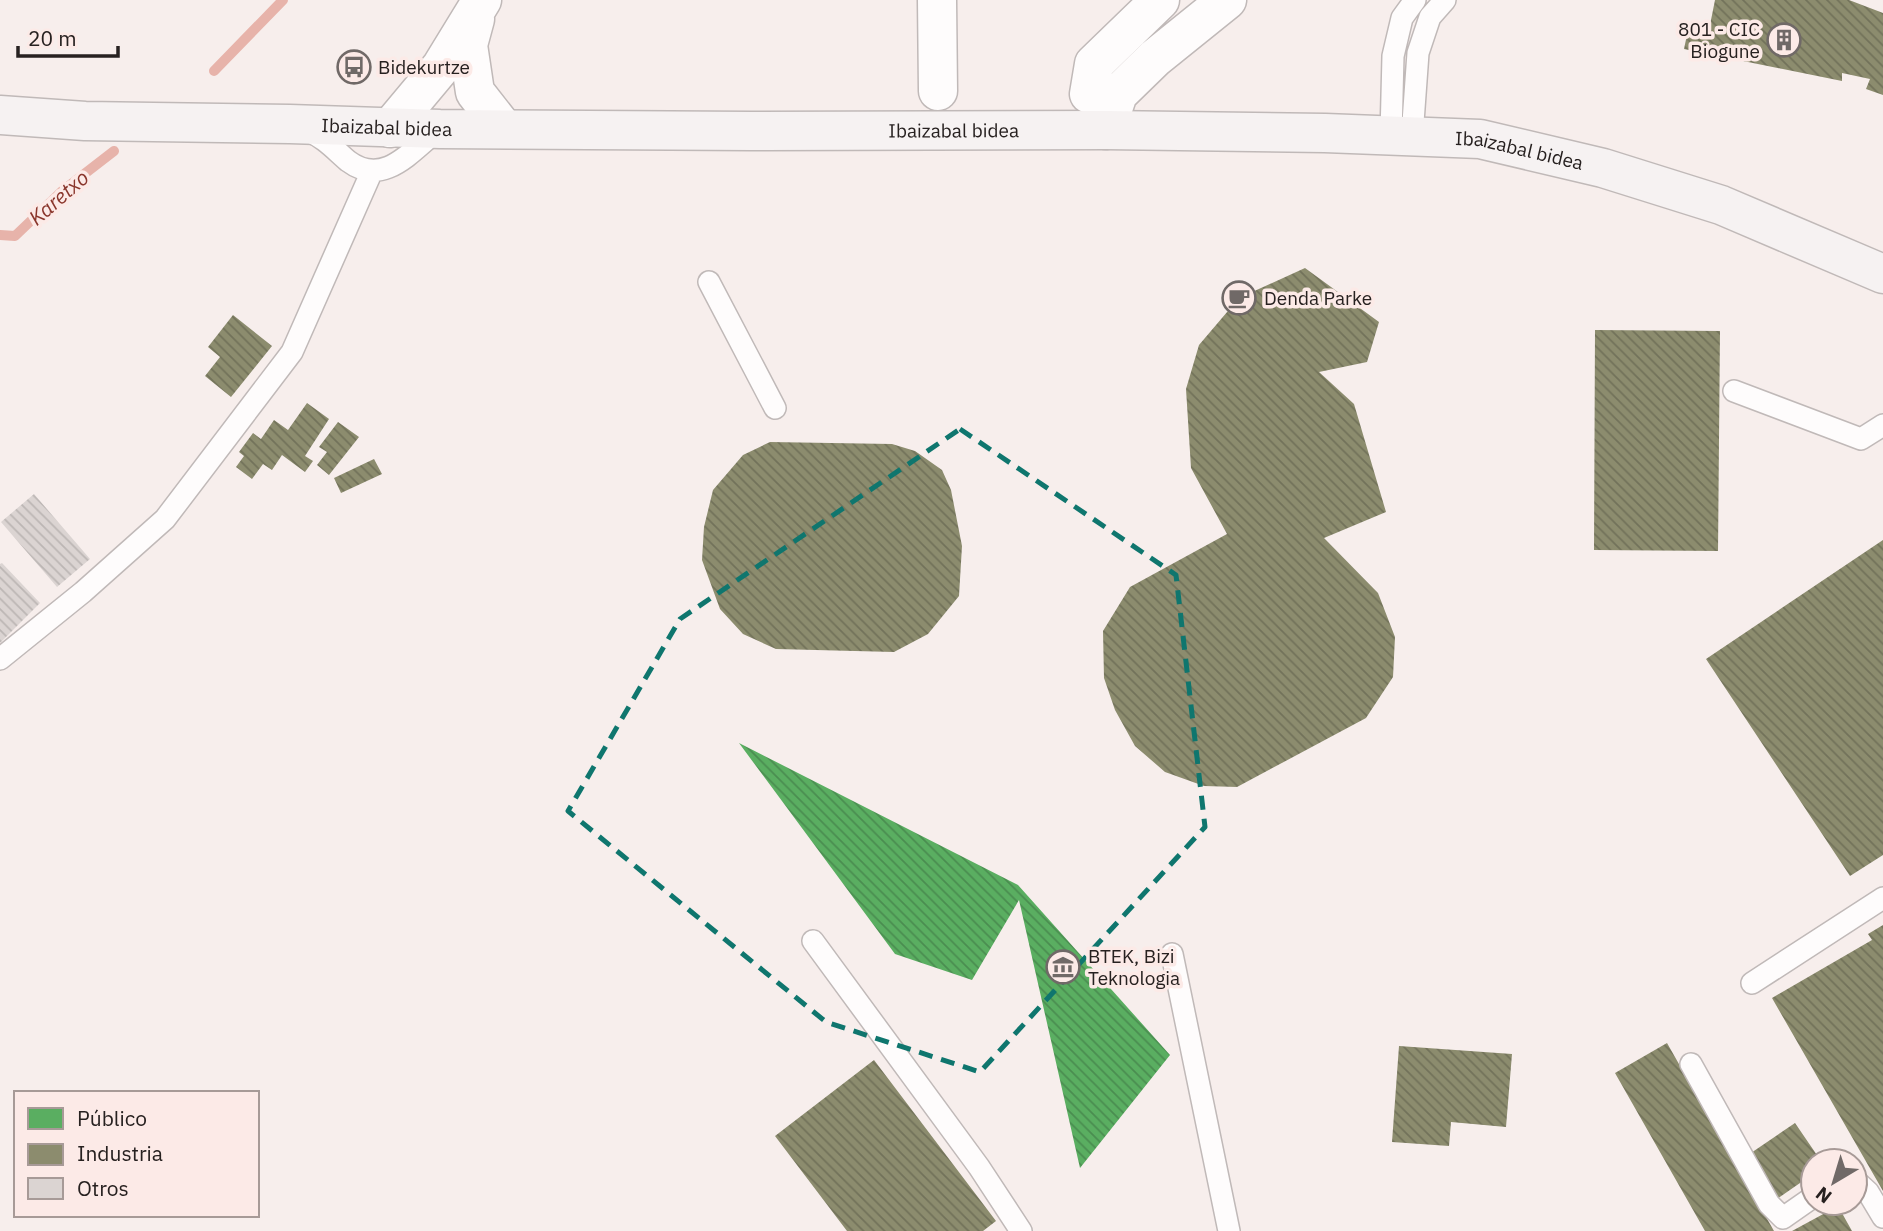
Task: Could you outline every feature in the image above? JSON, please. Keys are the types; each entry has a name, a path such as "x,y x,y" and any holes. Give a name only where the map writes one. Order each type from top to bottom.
{"street":[{"path":"937,0 938,91"},
{"path":"1089,94 1094,64 1160,0"},
{"path":"1106,130 1118,94 1155,58 1227,0"},
{"path":"390,128 441,67 480,5"},
{"path":"480,5 468,46 475,92 504,129"},
{"name":"Ibaizabal bidea","path":"0,115 85,121 440,129 1106,130 1480,139 1603,168 1721,205 1883,274"}],"lane":[{"path":"1402,136 1393,56 1402,18 1415,0"},
{"path":"1402,136 1418,53 1430,17 1445,0"},
{"path":"290,124 318,135 347,160 372,171 383,171 397,165 440,129"},
{"path":"0,659 83,592 165,519 191,486 292,352 372,171"},
{"path":"709,282 775,408"},
{"path":"1734,391 1861,439 1883,425"},
{"path":"1752,983 1883,898"},
{"path":"813,941 979,1167 1021,1231"},
{"path":"1172,954 1228,1231"},
{"path":"1691,1064 1769,1204 1783,1218 1799,1207"},
{"path":"1869,1194 1883,1217"}],"highlighted area":[{"path":"960,429 1176,575 1205,827 980,1072 826,1022 568,811 680,619"}],"building: Público":[{"name":"BTEK, Bizi Teknologia","path":"739,743 1018,885 1170,1055 1080,1168 1019,900 972,980 895,954"}],"building: Industria":[{"name":"801 - CIC Biogune","path":"1715,0 1849,0 1883,13 1883,95 1866,89 1870,79 1842,73 1842,81 1684,49 1688,30 1696,31 1698,22 1710,25"},
{"path":"1305,268 1379,322 1367,362 1319,372 1354,404 1386,512 1324,538 1378,593 1395,637 1393,677 1366,718 1237,787 1204,786 1165,772 1135,746 1115,710 1104,678 1103,631 1130,587 1227,534 1191,468 1186,389 1199,345 1239,298"},
{"path":"233,315 272,346 231,397 205,376 220,357 208,347"},
{"path":"1595,330 1720,331 1718,551 1594,550"},
{"path":"307,403 329,419 305,456 313,461 305,472 282,455 272,470 263,464 252,479 236,467 244,456 239,452 253,433 261,439 274,420 288,430"},
{"path":"338,422 359,437 329,475 317,465 327,452 319,447"},
{"path":"770,442 892,444 915,451 942,470 951,490 962,546 959,596 928,634 894,652 776,649 743,634 720,609 702,560 704,527 713,490 743,455"},
{"path":"374,459 382,474 341,493 334,478"},
{"path":"1883,540 1883,855 1850,876 1706,659"},
{"path":"1883,925 1883,1191 1869,1167 1869,1147 1858,1147 1772,998 1872,940 1868,934"},
{"path":"1667,1043 1774,1231 1705,1231 1615,1073"},
{"path":"1399,1046 1512,1054 1506,1127 1451,1122 1449,1146 1392,1142"},
{"path":"874,1060 996,1221 983,1231 847,1231 775,1136"},
{"path":"1795,1123 1811,1147 1799,1147 1799,1184 1777,1199 1748,1155"},
{"path":"1818,1217 1844,1217 1852,1231 1792,1231"}],"building: Otros":[{"path":"34,494 90,559 57,587 1,522"},
{"path":"2,563 40,603 0,643 0,564"}],"waterway":[{"name":"Karetxo","path":"214,71 283,0"},
{"name":"Karetxo","path":"0,235 15,236 61,192 114,151"}],"place":[{"name":"801 - CIC Biogune","path":"1784,40"},
{"name":"Bidekurtze","path":"354,67"},
{"name":"Denda Parke","path":"1239,298"},
{"name":"BTEK, Bizi Teknologia","path":"1063,967"}]}
